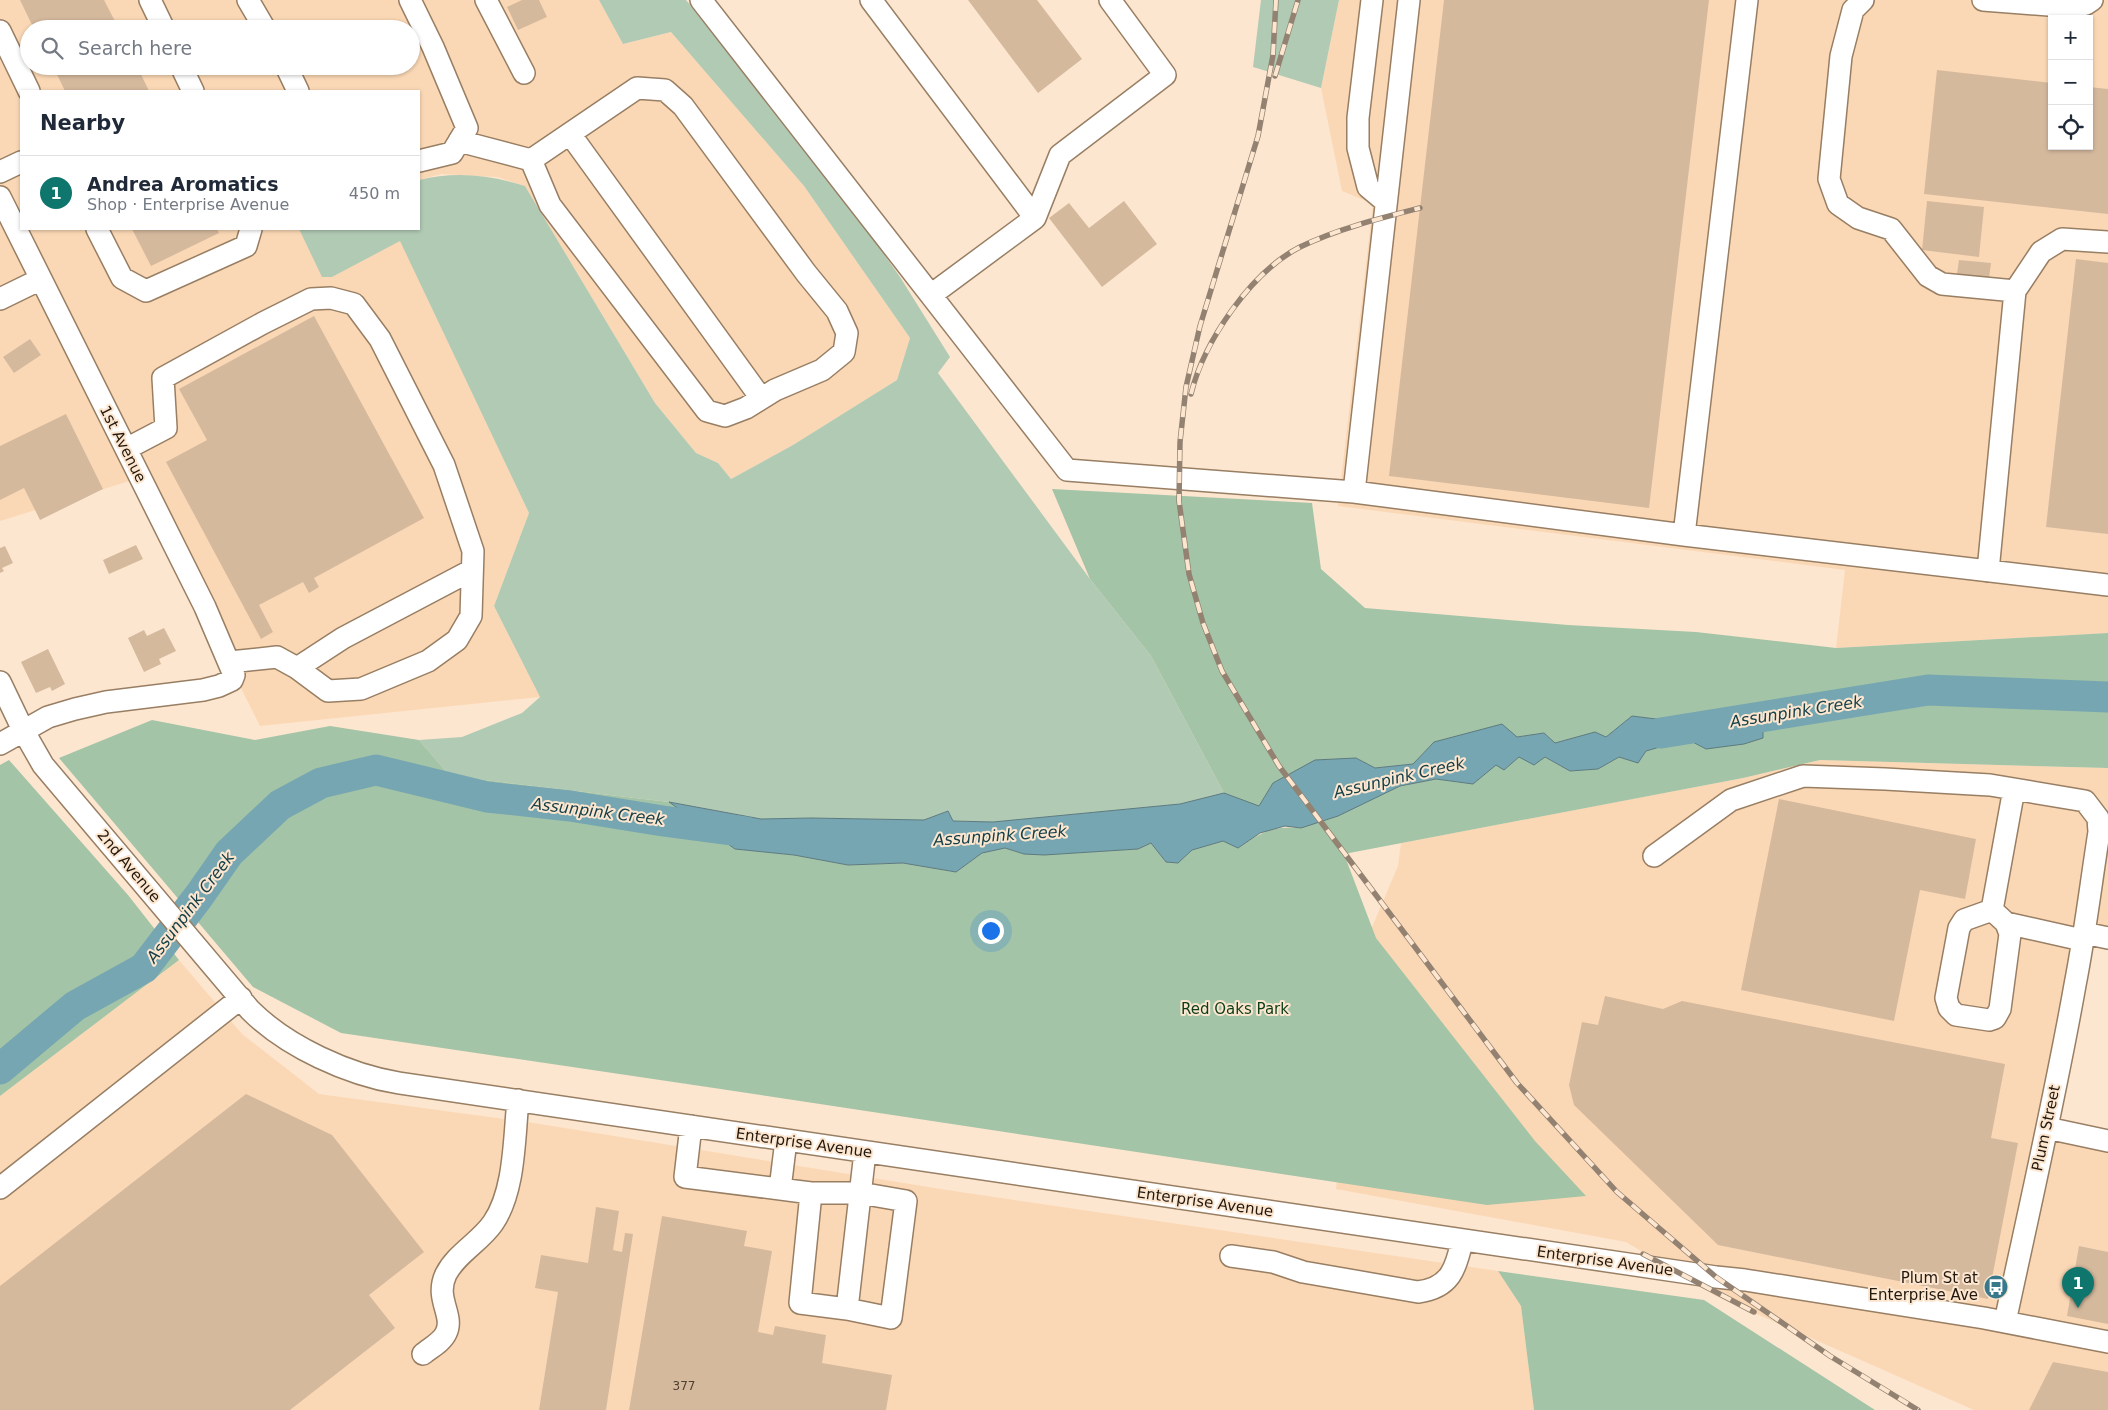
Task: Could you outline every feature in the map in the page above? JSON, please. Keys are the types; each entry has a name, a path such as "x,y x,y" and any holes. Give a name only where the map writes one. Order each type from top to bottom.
{"street":[{"path":"150,0 160,20"},
{"path":"248,0 260,20"},
{"path":"410,0 420,20"},
{"path":"486,0 524,74"},
{"path":"701,0 1067,470 1354,492 1684,535 2108,585"},
{"path":"871,0 1034,218"},
{"path":"931,295 1034,218 1060,155 1165,75 1110,0"},
{"path":"1372,0 1358,118 1358,148 1368,187 1386,202"},
{"path":"1354,492 1409,0"},
{"path":"1684,535 1747,0"},
{"path":"1863,0 1853,10 1841,56 1829,180 1838,204 1858,218 1890,229 1928,276 1942,284 2015,291"},
{"path":"1983,0 2074,8 2092,0"},
{"path":"420,20 467,128 452,153 420,161"},
{"path":"0,31 20,72"},
{"path":"21,75 29,90"},
{"path":"185,75 193,90"},
{"path":"290,75 298,90"},
{"path":"459,141 531,160 638,88 665,90 683,106 806,273 837,311 847,333 844,352 822,370 775,390 746,408 726,416 707,411 550,206 531,160"},
{"path":"570,134 761,398"},
{"path":"0,172 20,162"},
{"name":"1st Avenue","path":"0,197 205,606 230,662"},
{"path":"98,230 122,278 146,291 246,246 252,230"},
{"path":"1988,571 2015,291 2041,252 2062,239 2108,242"},
{"path":"0,299 41,280"},
{"path":"0,744 48,717 106,702 203,690 220,686 232,680 234,675 230,662 277,656 328,691 361,689 428,661 457,640 471,616 473,551 444,465 380,339 354,304 331,298 311,299 163,378 166,428 126,449"},
{"path":"297,668 343,638 472,570"},
{"name":"2nd Avenue","path":"0,682 23,730 43,764 258,1018 278,1033 306,1049"},
{"name":"Plum Street","path":"1654,856 1731,800 1803,776 1990,785 2085,801 2098,818 2099,832 2084,932 2047,1128 2005,1322"},
{"path":"2014,789 1999,917 2010,934 2000,1009 1995,1018 1989,1020 1956,1014 1949,1008 1946,998 1959,928 1964,920 1999,917 2108,938"},
{"path":"0,1188 241,998"},
{"name":"Enterprise Avenue","path":"306,1049 356,1072 385,1080 1462,1241 1716,1278 1746,1280 2005,1322 2108,1342"},
{"path":"423,1354 439,1342 446,1333 448,1318 442,1303 441,1289 446,1273 458,1258 480,1240 493,1224 503,1206 509,1186 518,1100"},
{"path":"691,1126 685,1177 811,1193 860,1193 906,1201 891,1318 847,1309 800,1304 811,1193"},
{"path":"2047,1128 2108,1141"},
{"path":"780,1189 786,1140"},
{"path":"847,1309 865,1152"},
{"path":"1231,1256 1273,1262 1302,1272 1418,1292 1432,1290 1448,1279 1458,1258 1462,1241"}],"shaded area":[{"path":"0,0 599,0 623,44 671,32 804,186 910,338 897,380 793,445 731,479 718,463 696,453 655,403 525,186 497,177 441,174 420,180 420,90 20,90 20,230 300,230 323,277 332,277 400,240 529,513 494,606 540,697 260,726 136,479 0,521"},
{"path":"1339,0 2108,0 2108,633 1836,648 1845,570 1338,506 1373,204 1342,191 1321,88"},
{"path":"1820,760 2108,768 2108,947 2078,941 2045,1131 2108,1144 2108,1410 1974,1410 1716,1296 1626,1242 1336,1189 1364,946 1398,866 1401,843 1743,778"},
{"path":"179,960 242,1034 319,1094 534,1123 947,1190 1498,1271 1521,1306 1534,1410 0,1410 0,1096"}],"green space":[{"path":"599,0 686,0 847,202 900,277 950,357 938,373 1090,579 1151,656 1224,793 1180,804 993,822 953,821 947,811 924,820 761,819 669,802 450,776 419,740 462,737 522,713 540,697 494,606 529,513 400,241 332,277 322,277 299,230 420,230 420,180 432,177 459,175 486,177 525,186 655,403 696,453 718,463 731,479 793,445 897,380 910,338 804,186 671,32 623,44"},
{"path":"1261,0 1339,0 1321,88 1253,67"},
{"name":"Red Oaks Park","path":"1052,489 1312,503 1321,569 1365,608 1568,625 1696,632 1836,648 2108,633 2108,768 1820,760 1743,778 1344,854 1376,938 1535,1141 1586,1196 1487,1205 341,1033 253,987 59,758 152,720 255,740 330,726 419,740 450,776 669,802 735,849 794,855 848,865 903,863 956,872 982,853 1005,848 1024,854 1138,849 1151,843 1166,862 1178,863 1192,850 1223,841 1238,848 1267,831 1291,827 1301,828 1400,786 1436,779 1473,784 1496,764 1504,770 1519,757 1545,757 1570,771 1598,769 1619,757 1688,739 1706,749 1763,724 1714,731 1684,717 1656,719 1632,716 1606,737 1595,732 1555,743 1544,733 1517,737 1434,742 1413,764 1375,768 1356,758 1273,783 1259,806 1224,793 1151,656 1090,579"},
{"path":"9,760 128,895 179,960 0,1096 0,765"},
{"path":"1498,1271 1704,1300 1875,1410 1534,1410 1521,1306"}],"water":[{"path":"1632,716 1656,719 1685,717 1714,731 1763,724 1763,738 1744,744 1706,749 1687,739 1646,751 1638,763 1619,757 1598,769 1570,771 1545,757 1534,765 1519,757 1504,770 1496,765 1473,784 1436,779 1400,786 1338,816 1301,828 1285,826 1260,833 1238,848 1223,841 1192,850 1178,863 1166,862 1151,843 1138,849 1044,855 1024,854 1005,848 982,853 956,872 903,863 848,865 794,855 735,849 669,802 761,819 924,820 948,811 953,821 993,822 1180,804 1224,793 1259,806 1273,783 1315,760 1356,758 1375,768 1413,764 1434,742 1502,724 1517,737 1544,733 1555,743 1595,732 1606,737"}],"building":[{"path":"20,0 104,0 114,20 30,20"},
{"path":"522,0 539,0 547,17 518,30 507,7"},
{"path":"968,0 1037,0 1082,59 1038,93"},
{"path":"1444,0 1709,0 1649,508 1389,476"},
{"path":"1937,70 2048,83 2048,150 2093,150 2093,87 2108,89 2108,214 1924,194"},
{"path":"57,75 141,75 149,90 65,90"},
{"path":"1124,201 1157,244 1102,287 1049,218 1069,203 1089,228"},
{"path":"1927,201 1984,207 1979,257 1922,250"},
{"path":"133,230 218,230 219,233 151,266"},
{"path":"2076,259 2108,263 2108,534 2046,527"},
{"path":"1959,260 1991,263 1989,278 1957,274"},
{"path":"314,316 424,518 314,578 319,587 309,593 303,582 259,605 273,632 261,639 166,462 207,440 179,389"},
{"path":"30,339 41,355 14,373 3,357"},
{"path":"66,414 103,489 40,520 24,488 0,500 0,446"},
{"path":"136,545 143,559 109,574 103,560"},
{"path":"5,546 13,563 2,568 4,571 0,573 0,548"},
{"path":"164,628 176,651 159,659 161,664 144,672 128,638 144,630 147,636"},
{"path":"48,649 65,684 52,691 50,687 36,693 21,662"},
{"path":"1779,799 1976,839 1965,899 1920,890 1894,1021 1741,990"},
{"path":"1605,996 1663,1009 1682,1001 2005,1064 1991,1138 2018,1143 1988,1299 1718,1245 1574,1105 1569,1085 1582,1022 1598,1025"},
{"path":"246,1094 332,1135 424,1252 369,1295 395,1328 290,1410 0,1410 0,1286"},
{"path":"596,1207 619,1211 613,1250 622,1252 625,1233 633,1234 606,1410 539,1410 558,1292 535,1288 541,1255 588,1263"},
{"path":"662,1216 747,1231 744,1246 772,1251 758,1332 773,1335 775,1326 826,1335 822,1363 892,1375 886,1410 629,1410"},
{"path":"2079,1246 2108,1252 2108,1324 2067,1316"},
{"path":"2053,1362 2108,1372 2108,1410 2029,1410"}],"waterway":[{"name":"Assunpink Creek","path":"1661,733 1928,690 2108,697"},
{"name":"Assunpink Creek","path":"0,1069 75,1006 144,968 229,853 280,805 321,783 376,770 487,797 570,806 746,832"}],"railway":[{"path":"1276,0 1273,55 1258,136 1200,326 1186,387 1180,442 1179,501 1189,574 1203,623 1222,671 1279,766 1517,1083 1617,1192 1716,1277 1830,1356 1918,1410"},
{"path":"1275,76 1298,0"},
{"path":"1191,394 1197,373 1207,352 1232,310 1264,273 1282,258 1300,247 1329,235 1420,208"},
{"path":"1643,1254 1754,1312"}],"place":[{"name":"Plum St at Enterprise Ave","path":"1996,1287"},
{"name":"Andrea Aromatics","path":"2078,1308"}]}
